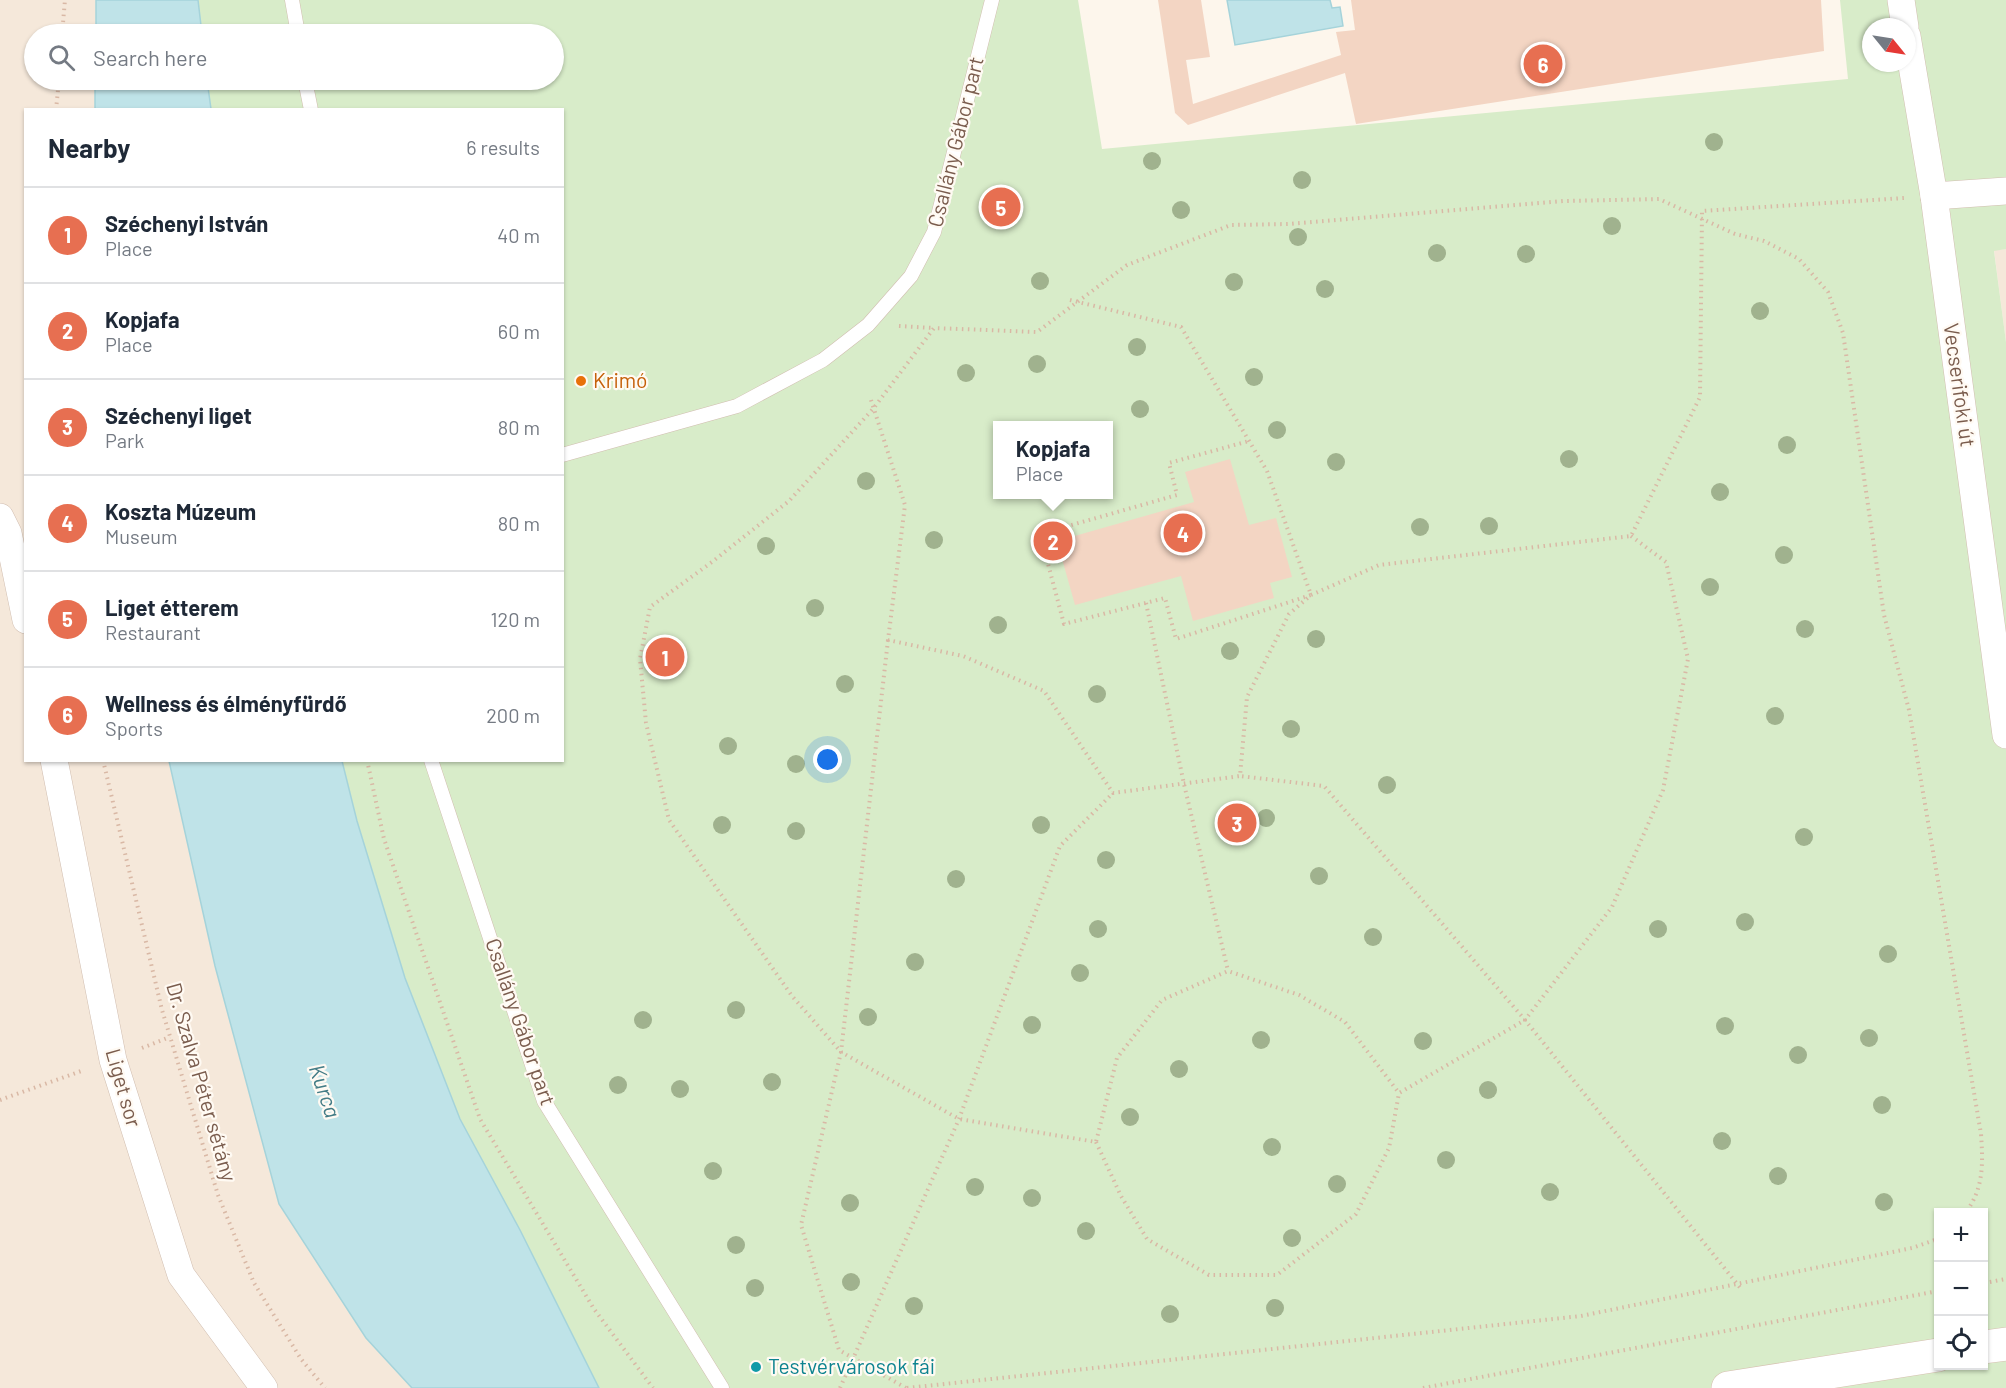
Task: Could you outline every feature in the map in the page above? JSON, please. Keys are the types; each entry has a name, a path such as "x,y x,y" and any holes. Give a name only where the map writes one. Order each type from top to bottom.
{"street":[{"path":"1901,0 1904,18"},
{"name":"Vecserifoki út","path":"1913,72 1934,196 2006,735"},
{"path":"1934,196 2006,191"},
{"path":"11,522 24,607"},
{"name":"Liget sor","path":"54,762 113,1060 181,1275 264,1388"},
{"path":"1988,1346 2006,1344"},
{"path":"1728,1388 1934,1355"}],"lane":[{"path":"292,0 296,24"},
{"name":"Csallány Gábor part","path":"564,454 737,406 823,360 868,325 911,276 934,232 992,0"},
{"path":"307,90 310,108"},
{"name":"Csallány Gábor part","path":"432,762 544,1101 722,1388"}],"path":[{"path":"63,24 65,0"},
{"path":"56,108 58,90"},
{"path":"1631,536 1700,397 1702,211 1934,196"},
{"path":"1096,1142 959,1119 841,1052 792,996 669,820 646,723 640,659 650,607 712,562 789,501 873,409 934,328 1038,332 1127,265 1231,225 1312,222 1564,201 1659,199 1735,234 1764,241 1799,259 1828,292 1843,333 1884,615 1909,710 1981,1134 1983,1168 1975,1200 1969,1208"},
{"path":"1070,300 1181,327 1267,471 1311,596"},
{"path":"871,400 905,505 841,1052 801,1224 839,1350 907,1388 1581,1316 1911,1248 1934,1240"},
{"path":"1249,441 1169,463 1177,495 1040,534 1064,624 1165,598 1176,639 1311,596 1379,565 1631,536 1666,562 1688,659 1663,790 1612,907 1525,1020 1399,1093"},
{"path":"1240,777 1248,697 1289,614 1311,596"},
{"path":"1146,603 1184,784 1228,971"},
{"path":"888,640 963,656 1044,691 1113,793"},
{"name":"Dr. Szalva Péter sétány","path":"103,762 162,1010 218,1195 254,1283 301,1359 325,1388"},
{"path":"367,762 384,839 480,1119 594,1309 653,1388"},
{"path":"840,1388 959,1119 1060,846 1113,793 1240,777 1324,786 1525,1020 1742,1290"},
{"path":"1228,971 1299,995 1345,1022 1399,1093 1389,1148 1356,1214 1277,1275 1209,1275 1147,1239 1121,1196 1096,1142 1117,1058 1129,1042 1162,1000 1228,971"},
{"path":"0,1100 113,1060"},
{"path":"1988,1282 2006,1279"},
{"path":"1423,1388 1934,1292"}],"shaded area":[{"path":"0,0 96,0 96,24 24,24 24,90 95,90 95,108 24,108 24,762 169,762 215,966 366,1338 412,1388 0,1388"},
{"path":"2006,249 2006,342 1994,250"}],"green space":[{"path":"198,0 1078,0 1102,149 1848,79 1840,0 2006,0 2006,249 1994,251 2006,342 2006,1388 599,1388 520,1230 460,1119 405,978 357,821 342,762 564,762 564,108 211,108 208,90 564,90 564,24 201,24"}],"water":[{"path":"96,0 198,0 201,24 96,24"},
{"path":"1227,0 1330,0 1332,8 1340,7 1343,26 1235,45"},
{"path":"95,90 208,90 211,108 95,108"},
{"name":"Kurca","path":"169,762 342,762 357,821 405,978 460,1119 520,1230 599,1388 412,1388 366,1338 279,1204 215,966"}],"building":[{"path":"1158,0 1201,0 1210,57 1186,60 1193,104 1341,55 1336,32 1355,30 1351,0 1821,0 1824,51 1356,124 1345,73 1188,125 1175,113"},
{"path":"1230,459 1249,525 1276,518 1292,577 1270,583 1274,598 1193,621 1181,576 1075,605 1057,541 1194,502 1185,472"}],"place":[{"name":"Wellness és élményfürdő","path":"1543,64"},
{"name":"Liget étterem","path":"1001,207"},
{"name":"Krimó","path":"581,381"},
{"name":"Koszta Múzeum","path":"1183,533"},
{"name":"Kopjafa","path":"1053,541"},
{"name":"Széchenyi István","path":"665,657"},
{"name":"Széchenyi liget","path":"1237,823"},
{"name":"Testvérvárosok fái","path":"756,1367"}]}
